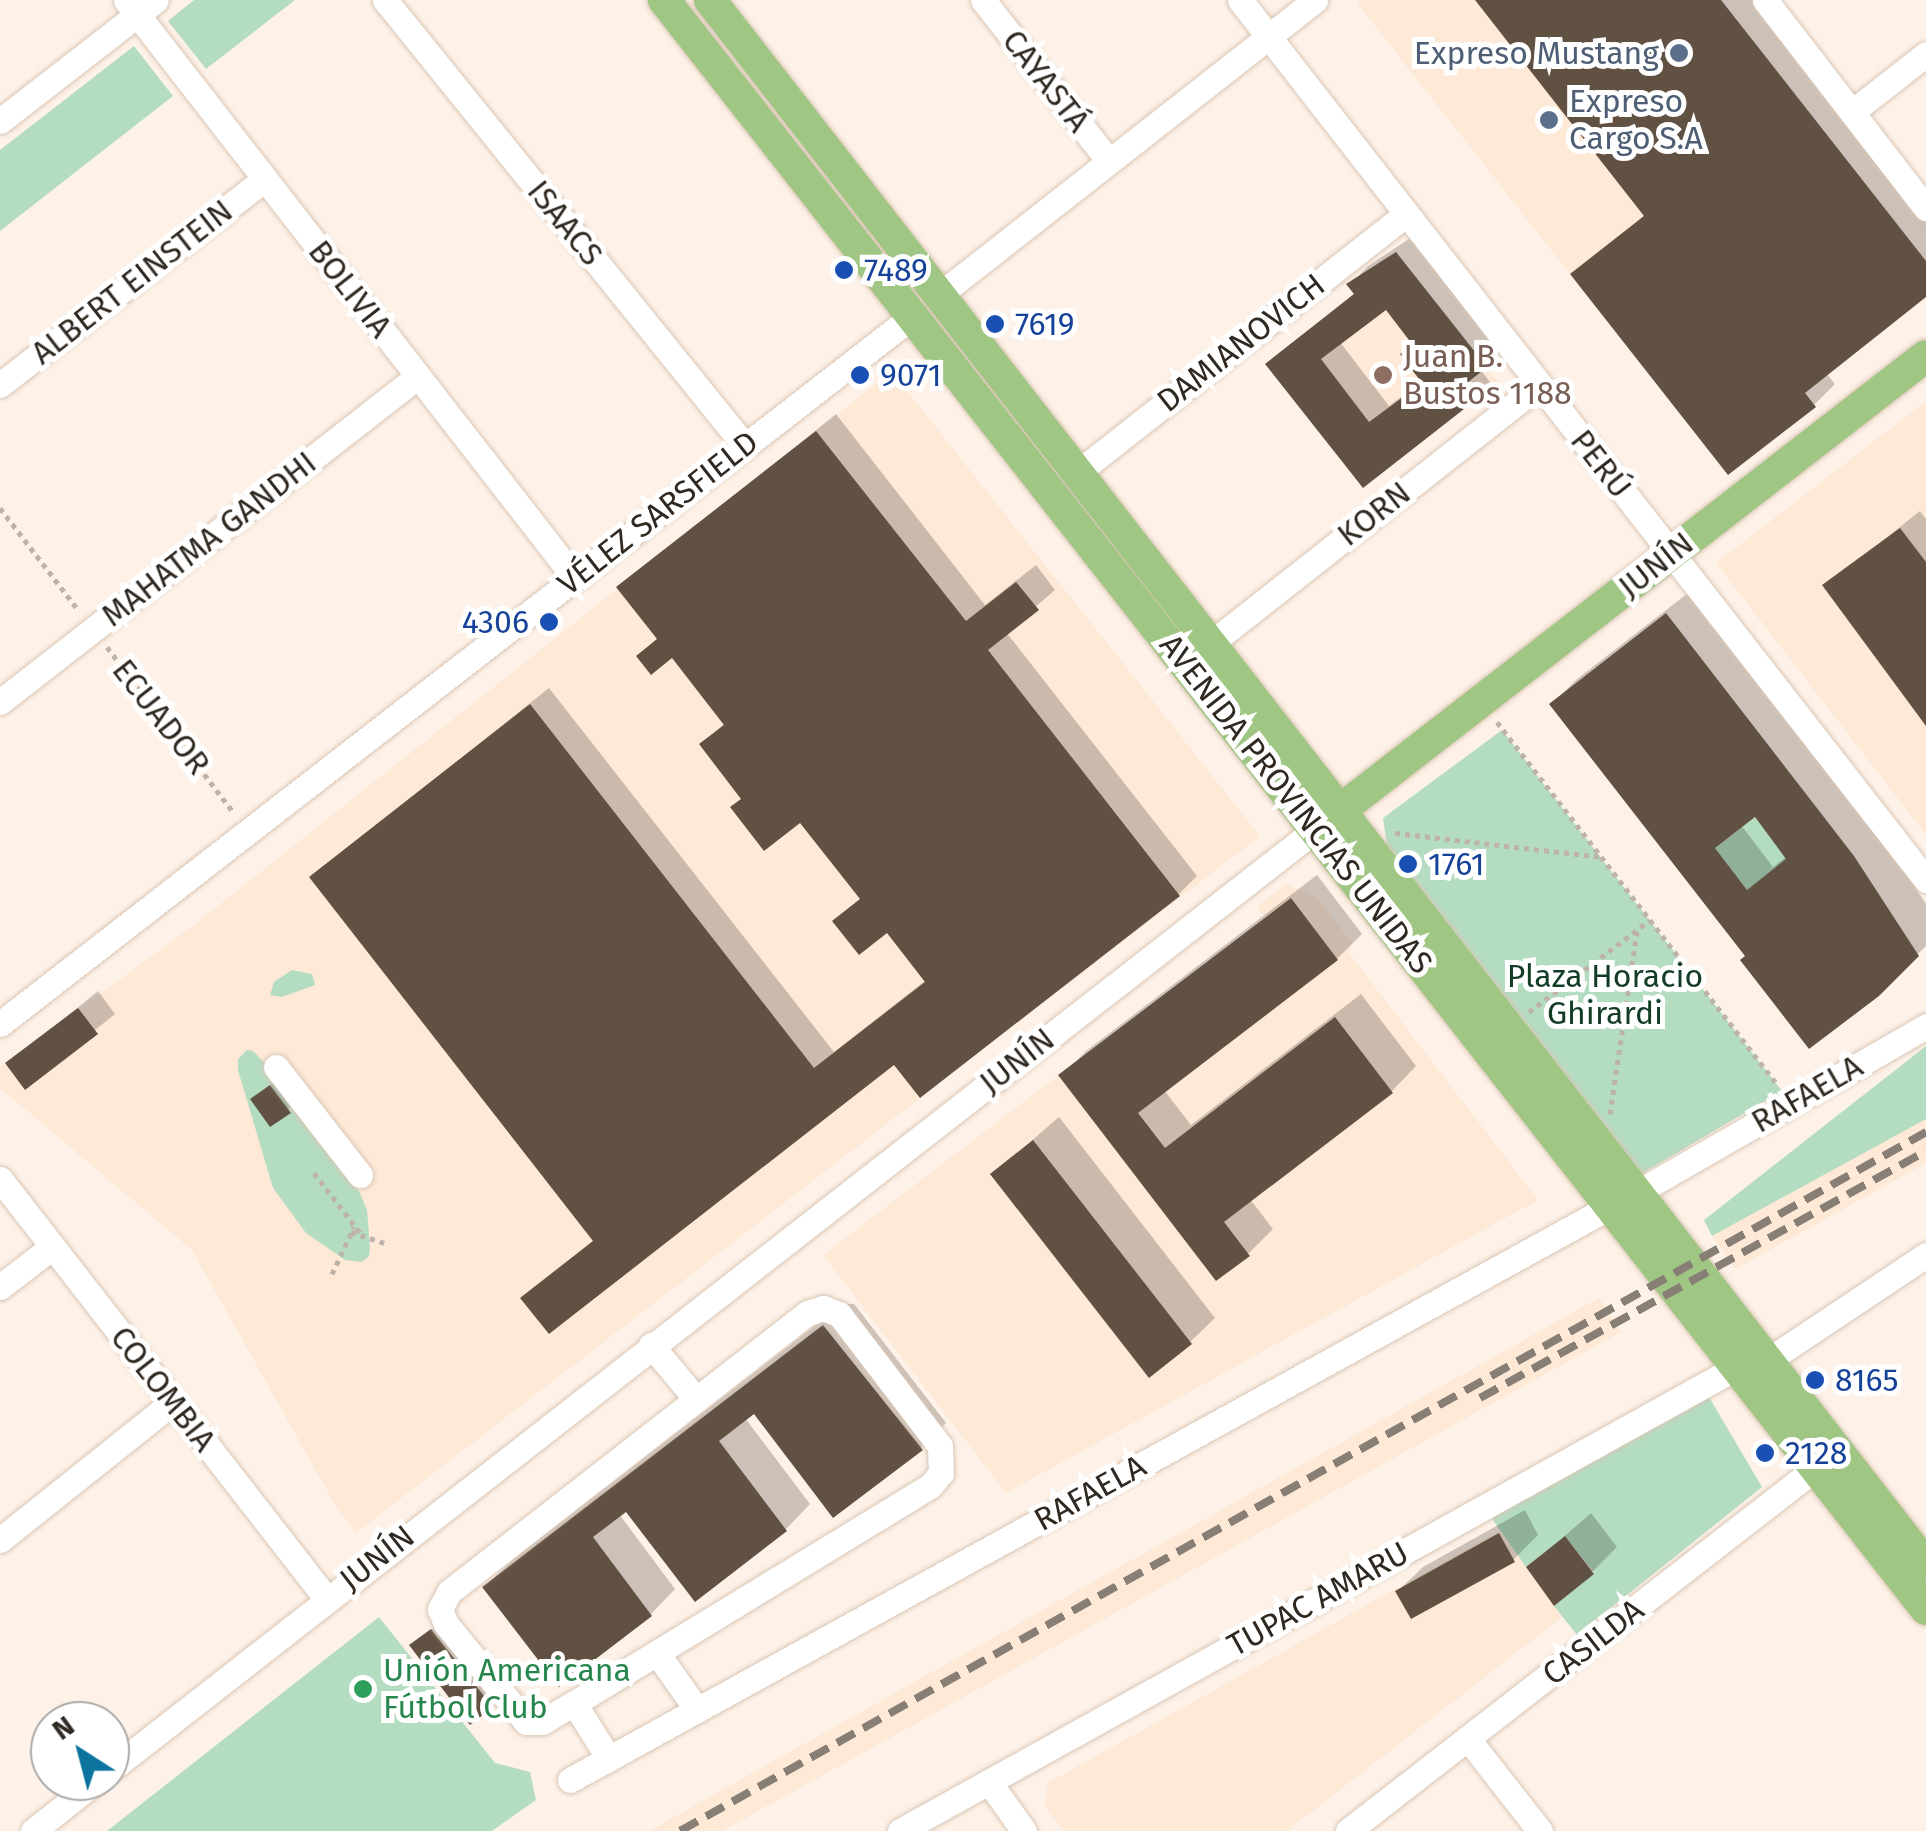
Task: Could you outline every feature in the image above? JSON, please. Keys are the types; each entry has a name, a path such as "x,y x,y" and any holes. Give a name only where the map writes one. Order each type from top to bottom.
{"main road":[{"name":"AVENIDA PROVINCIAS UNIDAS","path":"664,0 926,304 1077,472 1210,644 1335,822 1508,1028 1604,1152 1624,1199"},
{"name":"AVENIDA PROVINCIAS UNIDAS","path":"710,0 926,304 1335,822 1827,1460 1926,1609"},
{"name":"JUNÍN","path":"1335,822 1480,701 1926,356"},
{"name":"AVENIDA PROVINCIAS UNIDAS","path":"1827,1460 1926,1565"}],"street":[{"name":"ISAACS","path":"385,0 745,446"},
{"name":"CAYASTÁ","path":"983,0 1109,161"},
{"name":"PERÚ","path":"1240,0 1926,880"},
{"name":"VÉLEZ SARSFIELD","path":"0,1024 1315,0"},
{"path":"1765,0 1926,208"},
{"path":"0,121 139,5"},
{"name":"BOLIVIA","path":"139,5 264,179 575,578"},
{"path":"1852,112 1926,54"},
{"name":"ALBERT EINSTEIN","path":"0,385 264,179"},
{"name":"DAMIANOVICH","path":"1077,472 1406,214"},
{"name":"MAHATMA GANDHI","path":"0,702 418,376"},
{"name":"KORN","path":"1210,644 1539,385"},
{"name":"JUNÍN","path":"130,1754 651,1345 1335,822"},
{"name":"RAFAELA","path":"570,1780 1624,1199 1926,1026"},
{"path":"276,1067 360,1175"},
{"name":"COLOMBIA","path":"0,1179 326,1598"},
{"path":"0,1287 52,1246"},
{"name":"TUPAC AMARU","path":"900,1831 1752,1364 1926,1254"},
{"path":"824,1308 839,1314 940,1446 944,1458 941,1473 930,1486 574,1703 542,1722 526,1722 446,1624 440,1609 448,1592 696,1399 808,1313 824,1308"},
{"path":"651,1345 696,1399"},
{"path":"0,1540 173,1402"},
{"name":"CASILDA","path":"1348,1831 1827,1460"},
{"path":"657,1653 697,1710"},
{"path":"574,1703 609,1758"},
{"path":"1468,1740 1540,1831"},
{"path":"989,1782 1024,1831"},
{"path":"33,1831 71,1801"}],"path":[{"name":"ECUADOR","path":"0,508 248,832"},
{"path":"1480,701 1792,1103"},
{"path":"1335,822 1601,856"},
{"path":"1508,1028 1650,920"},
{"path":"1604,1152 1636,931"},
{"path":"314,1174 353,1228 362,1236 384,1243"},
{"path":"332,1274 353,1228"}],"shaded area":[{"path":"1721,0 1926,261 1926,297 1805,392 1816,407 1728,475 1357,3"},
{"name":"Juan B. Bustos 1188","path":"1396,252 1498,382 1363,488 1265,364 1354,295 1346,284"},
{"path":"878,382 900,382 1260,836 356,1533 334,1503 192,1250 0,1088 0,1067 190,928"},
{"path":"1926,401 1926,835 1716,563"},
{"path":"1286,884 1317,898 1352,943 1349,953 1538,1200 1006,1493 823,1255 1265,918 1257,907"},
{"path":"1926,1119 1926,1163 1735,1269 1712,1236"},
{"path":"1599,1298 1621,1332 722,1831 649,1831"},
{"path":"1499,1531 1526,1566 1565,1536 1594,1574 1554,1605 1562,1617 1287,1831 1064,1831 1045,1806 1048,1783"}],"green space":[{"path":"194,0 295,0 206,69 168,21"},
{"path":"134,46 173,96 0,231 0,150"},
{"name":"Plaza Horacio Ghirardi","path":"1502,730 1782,1091 1641,1174 1387,846 1383,818"},
{"path":"1755,817 1787,859 1747,890 1715,848"},
{"path":"292,970 312,974 315,985 282,997 270,995 274,982"},
{"path":"1926,1046 1926,1119 1712,1236 1704,1220"},
{"path":"247,1050 253,1051 276,1075 359,1191 367,1210 370,1247 369,1256 362,1262 345,1260 306,1233 273,1188 238,1070 238,1059"},
{"path":"1709,1397 1762,1487 1577,1635 1554,1606 1594,1573 1565,1536 1526,1567 1488,1513"},
{"name":"Unión Americana Fútbol Club","path":"379,1617 495,1763 530,1772 536,1800 492,1831 107,1831"}],"building":[{"path":"1475,0 1721,0 1926,261 1926,297 1805,393 1816,407 1728,475 1570,274 1644,216"},
{"name":"Juan B. Bustos 1188","path":"1396,252 1487,367 1462,387 1473,402 1363,488 1265,364 1354,294 1346,284","holes":["1386,310 1412,344 1400,354 1422,383 1369,422 1321,359"]},
{"path":"816,431 966,621 1016,582 1039,610 988,650 1180,896 920,1098 894,1065 549,1334 520,1298 593,1241 309,877 530,704 814,1068 925,982 887,933 859,955 832,921 860,899 800,823 764,851 730,807 741,799 699,744 724,725 672,658 651,675 636,656 657,639 616,587"},
{"path":"1900,528 1926,562 1926,726 1822,585"},
{"path":"1666,613 1854,856 1919,956 1879,996 1809,1049 1740,960 1745,956 1549,704","holes":["1755,817 1786,859 1747,890 1715,848"]},
{"path":"1291,898 1338,960 1138,1113 1165,1148 1335,1017 1393,1093 1224,1222 1250,1256 1216,1281 1058,1075"},
{"path":"78,1008 98,1034 25,1090 5,1063"},
{"path":"270,1085 291,1113 270,1127 250,1099"},
{"path":"1033,1140 1192,1344 1149,1378 990,1174"},
{"path":"823,1325 923,1450 833,1518 754,1414 719,1441 787,1531 695,1602 626,1512 593,1537 652,1616 559,1687 482,1587"},
{"path":"1499,1533 1515,1562 1411,1619 1395,1591"},
{"path":"1565,1536 1594,1574 1554,1606 1526,1567"},
{"path":"431,1629 493,1707 470,1725 409,1645"}],"railway":[{"path":"680,1831 1926,1132"},
{"path":"1480,1398 1926,1151"}],"place":[{"name":"Expreso Mustang","path":"1679,53"},
{"name":"Expreso Cargo S.A","path":"1549,120"},
{"name":"7489","path":"844,270"},
{"name":"7619","path":"995,324"},
{"name":"9071","path":"860,375"},
{"name":"Juan B. Bustos 1188","path":"1383,375"},
{"name":"4306","path":"549,622"},
{"name":"1761","path":"1408,864"},
{"name":"8165","path":"1815,1380"},
{"name":"2128","path":"1765,1453"},
{"name":"Unión Americana Fútbol Club","path":"363,1689"}]}
